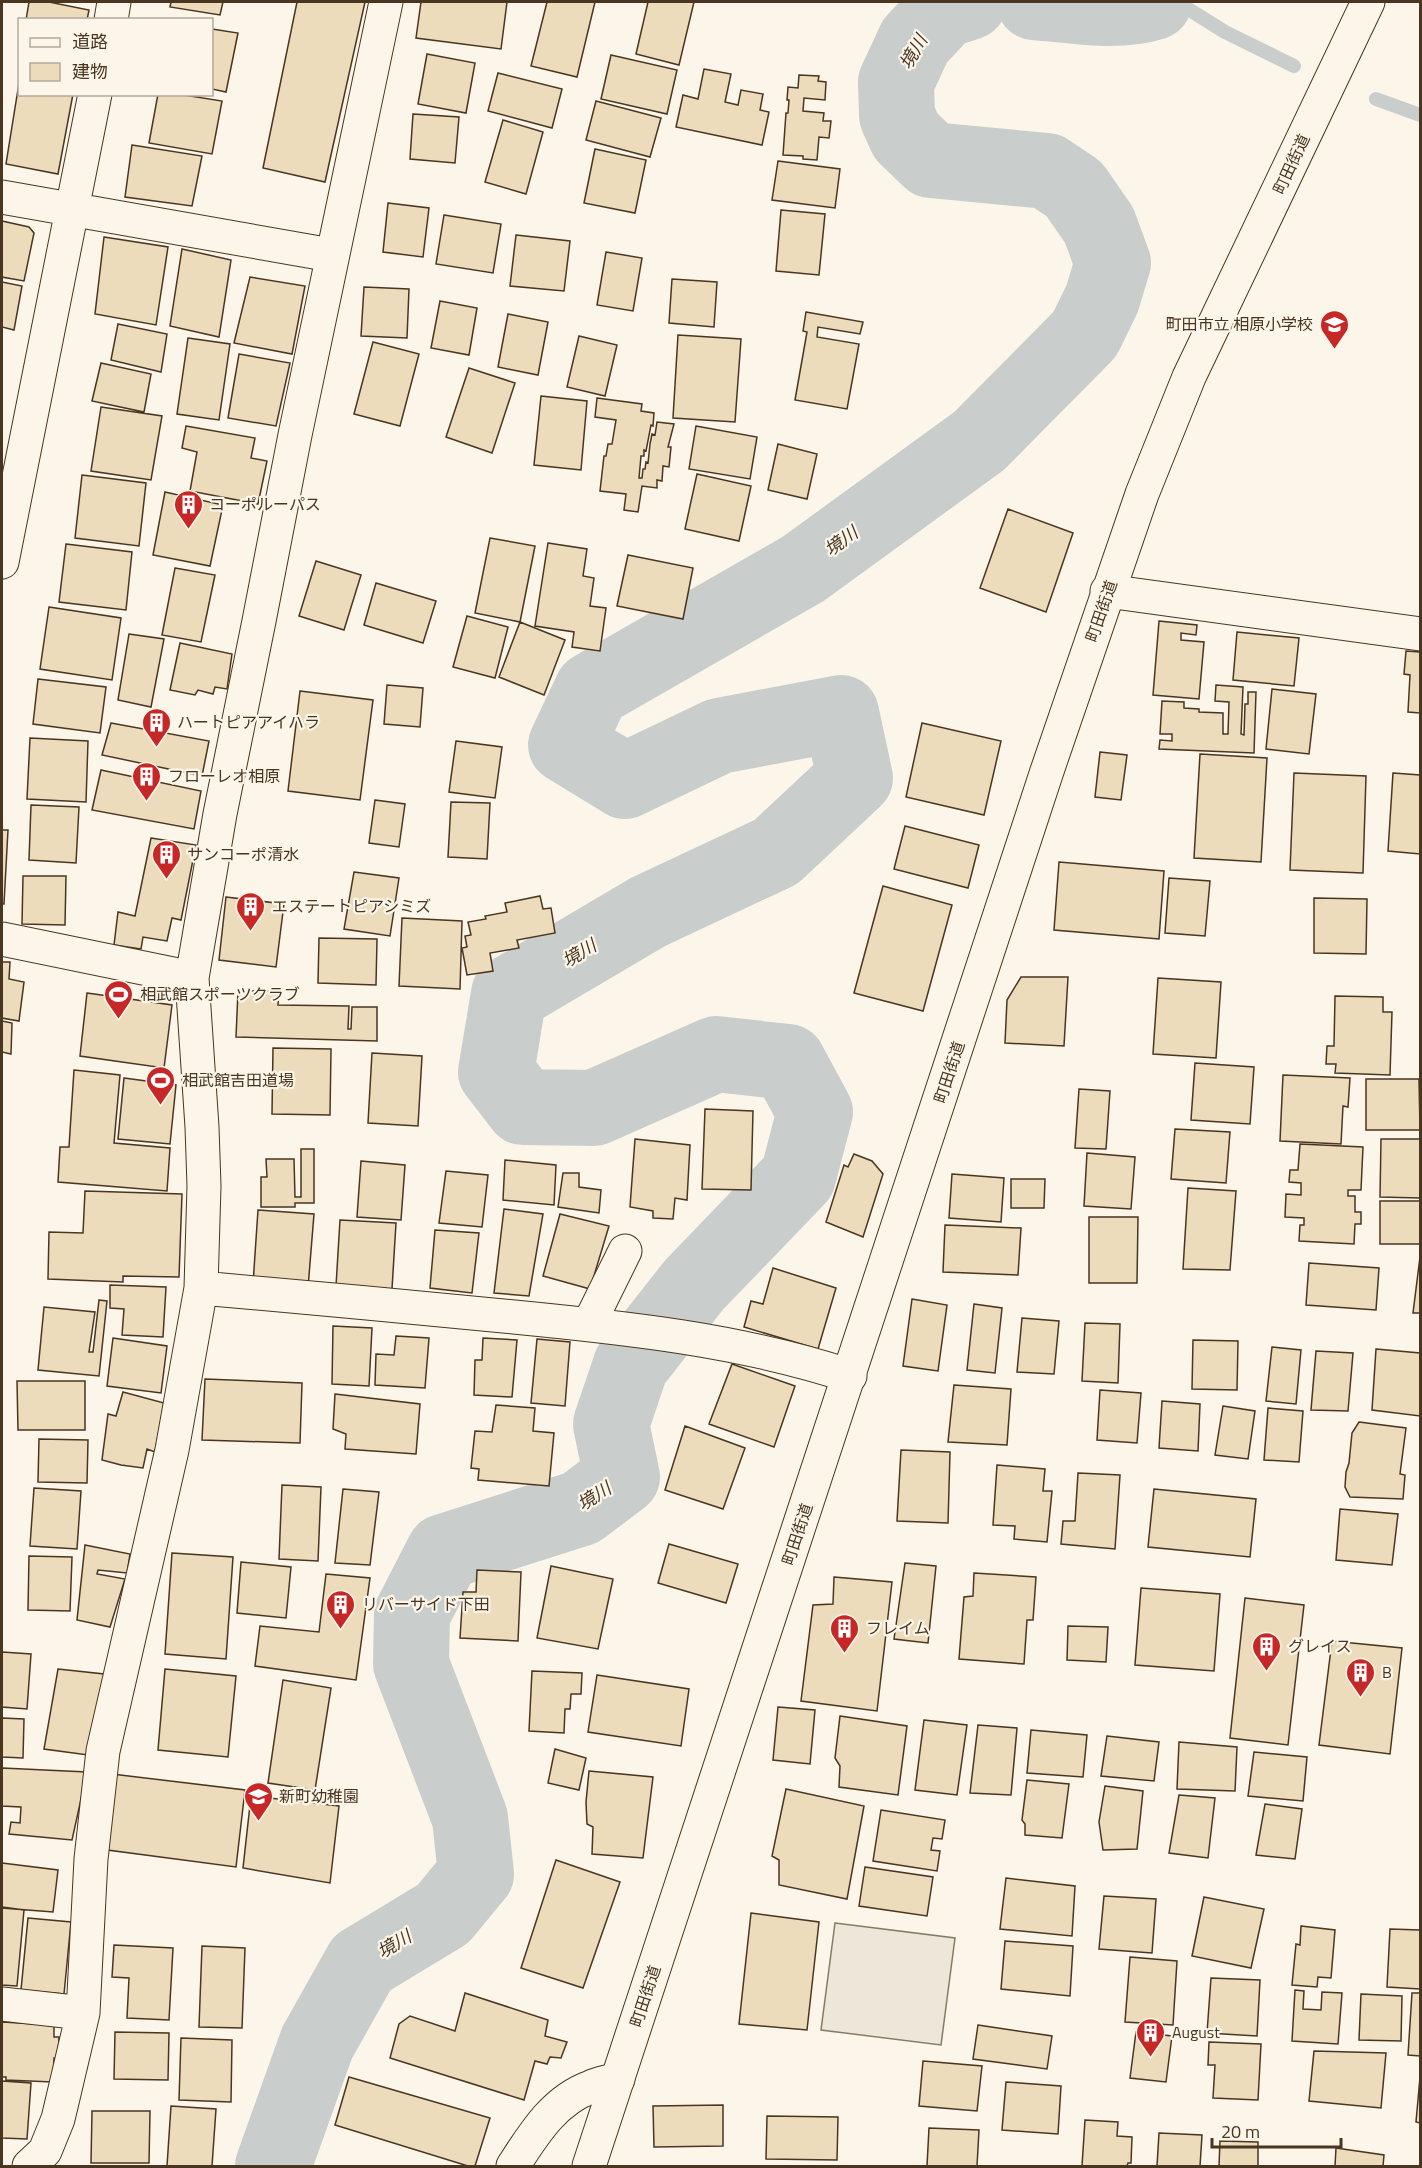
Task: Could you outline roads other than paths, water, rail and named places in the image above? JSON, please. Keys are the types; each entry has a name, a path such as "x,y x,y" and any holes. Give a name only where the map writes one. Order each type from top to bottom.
{"street":[{"path":"111,18 114,2"},
{"path":"29,2166 45,2151 58,2119 83,2013 91,1859 103,1751 172,1450 201,1288 204,1174 192,978 220,814 331,255 386,2"},
{"name":"町田街道","path":"589,2166 1107,591 1142,494 1189,377 1368,2"},
{"path":"2,562 95,96"},
{"path":"2,197 331,255"},
{"path":"1107,591 1420,634"},
{"path":"2,939 192,978"},
{"path":"597,1325 625,1251"},
{"path":"201,1288 597,1325 704,1339 793,1359 850,1376"},
{"path":"2,2004 83,2013"},
{"path":"513,2166 539,2128 560,2105 589,2087 618,2079"}],"waterway":[{"name":"境川","path":"273,2166 317,2043 362,1963 443,1914 476,1874 470,1818 411,1664 412,1614 444,1552 581,1508 622,1477 611,1424 631,1365 694,1285 798,1177 815,1112 788,1062 716,1054 594,1108 523,1107 496,1072 509,994 648,912 776,852 855,778 841,713 719,736 625,781 566,745 592,690 803,569 979,441 1085,334 1102,299 1113,263 1099,225 1074,189 1047,171 931,160 906,136 897,116 896,82 915,41 944,10 969,2"},
{"name":"境川","path":"1034,2 1110,8 1140,6 1154,2"},
{"path":"1177,2 1225,32 1294,66"},
{"path":"1376,99 1420,115"}],"place":[{"name":"町田市立 相原小学校","path":"1334,350"},
{"name":"コーポルーパス","path":"188,530"},
{"name":"ハートピアアイハラ","path":"156,748"},
{"name":"フローレオ相原","path":"147,802"},
{"name":"サンコーポ清水","path":"166,880"},
{"name":"エステートピアシミズ","path":"251,932"},
{"name":"相武館スポーツクラブ","path":"119,1020"},
{"name":"相武館吉田道場","path":"161,1106"},
{"name":"リバーサイド下田","path":"341,1630"},
{"name":"フレイム","path":"845,1654"},
{"name":"グレイス","path":"1267,1672"},
{"name":"B","path":"1361,1698"},
{"name":"新町幼稚園","path":"258,1822"},
{"name":"August","path":"1151,2058"}]}
